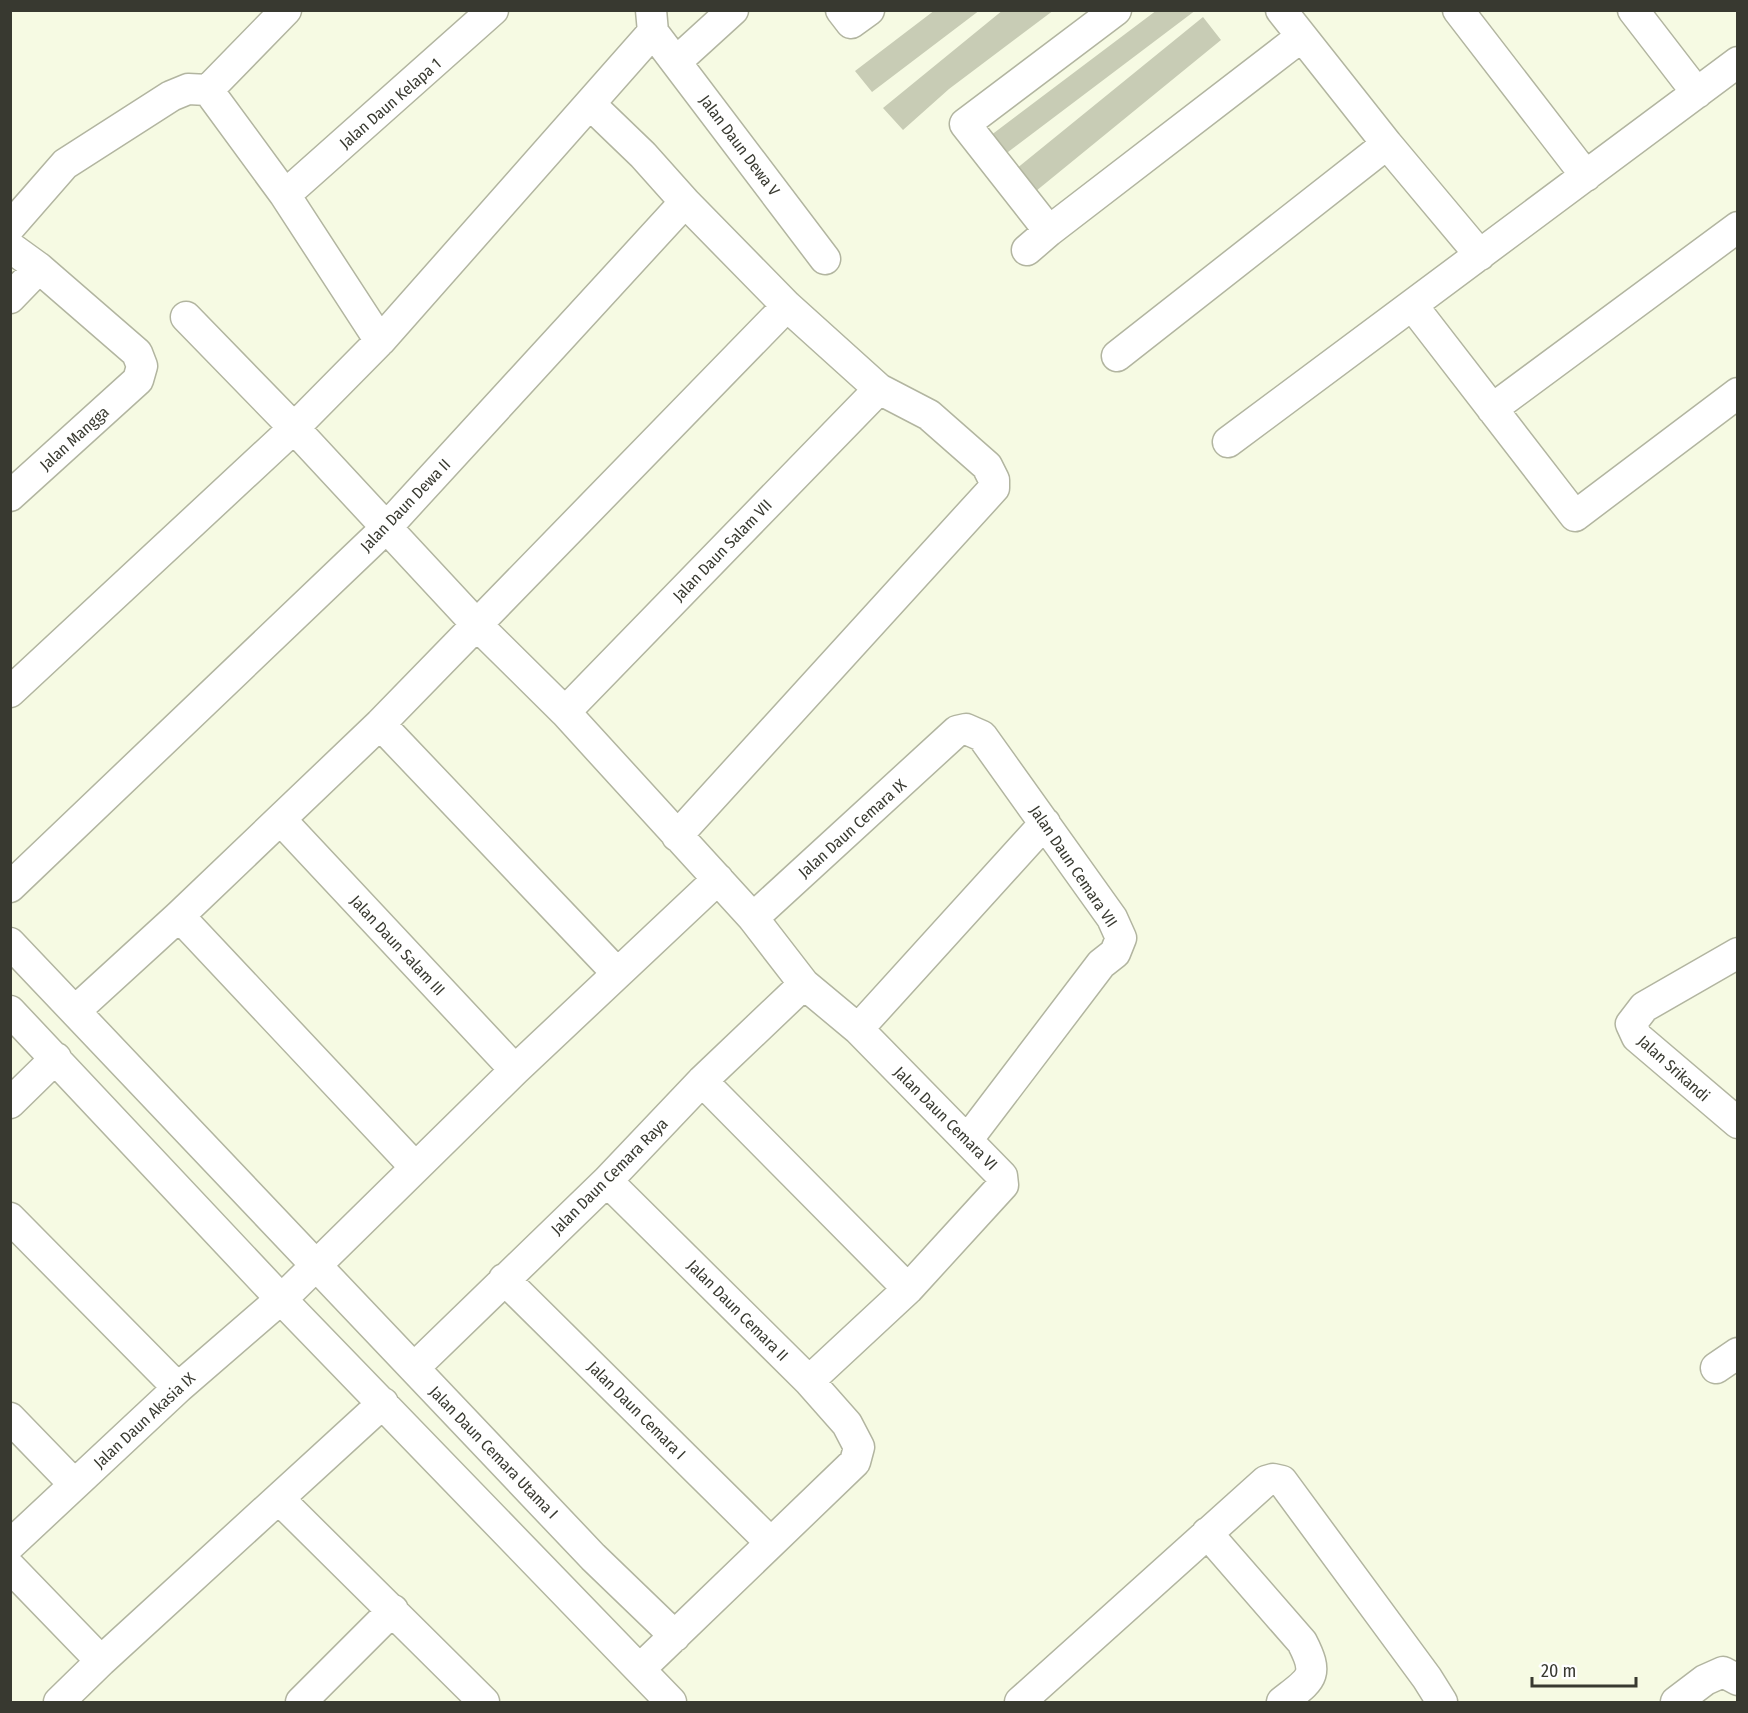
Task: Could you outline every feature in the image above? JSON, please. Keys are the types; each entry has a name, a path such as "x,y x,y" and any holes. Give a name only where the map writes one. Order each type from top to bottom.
{"street":[{"path":"10,227 65,164 171,96 188,89 208,90 286,10"},
{"name":"Jalan Daun Kelapa 1","path":"285,195 493,10"},
{"path":"676,61 733,10"},
{"path":"841,10 851,23 868,10"},
{"path":"1116,10 965,124 1038,240 1301,37"},
{"path":"1281,10 1387,144 1480,255"},
{"path":"1458,10 1586,176"},
{"path":"1632,10 1697,93"},
{"path":"10,693 294,428 380,341 590,104 652,21"},
{"name":"Jalan Daun Dewa V","path":"652,21 676,61 825,259"},
{"path":"1228,442 1737,62"},
{"path":"208,90 285,195 380,341"},
{"path":"590,104 643,155 685,202 787,306 879,389 929,415 987,466 994,480 994,488 677,836"},
{"path":"1117,356 1387,144"},
{"name":"Jalan Daun Dewa II","path":"10,887 385,529 685,202"},
{"path":"1492,409 1737,227"},
{"path":"10,247 39,268 10,298"},
{"name":"Jalan Mangga","path":"10,496 138,380 142,366 137,353 39,268"},
{"path":"1412,305 1575,516 1737,393"},
{"path":"75,1011 179,916 380,724 478,626 787,306"},
{"name":"Jalan Daun Cemara VI","path":"186,317 294,428 385,529 478,626 565,712 753,918 804,984 858,1029 1002,1176 1003,1185 908,1289 809,1381"},
{"name":"Jalan Daun Salam VII","path":"565,712 879,389"},
{"path":"380,724 617,974"},
{"name":"Jalan Daun Cemara VII","path":"950,738 957,731 966,729 982,736 1112,918 1120,938 1115,953 1101,964 968,1139"},
{"name":"Jalan Daun Cemara IX","path":"753,918 950,738"},
{"name":"Jalan Daun Salam III","path":"281,820 515,1070"},
{"path":"858,1029 1045,823"},
{"name":"Jalan Daun Akasia IX","path":"10,1545 178,1388 299,1282 515,1070 718,879"},
{"path":"179,916 415,1167"},
{"path":"10,943 75,1011 299,1282 383,1403 658,1652 671,1702"},
{"name":"Jalan Srikandi","path":"1737,953 1644,1007 1631,1024 1637,1037 1737,1123"},
{"name":"Jalan Daun Cemara Raya","path":"414,1368 606,1181 702,1081 804,984"},
{"path":"10,1011 56,1058 299,1282"},
{"path":"10,1104 56,1058"},
{"path":"702,1081 908,1289"},
{"name":"Jalan Daun Cemara II","path":"606,1181 809,1381 847,1425 859,1447 855,1462 770,1542"},
{"path":"10,1218 178,1388"},
{"name":"Jalan Daun Cemara I","path":"504,1280 770,1542"},
{"name":"Jalan Daun Cemara Utama I","path":"299,1282 414,1368 593,1557 658,1652"},
{"path":"59,1702 383,1403"},
{"path":"10,1418 74,1484"},
{"path":"1020,1702 1266,1481 1282,1481 1427,1678 1442,1702"},
{"path":"279,1498 484,1702"},
{"path":"1207,1533 1302,1642 1312,1663 1311,1676 1282,1702"},
{"path":"658,1652 770,1542"},
{"path":"10,1567 101,1661"},
{"path":"301,1702 393,1610"},
{"path":"1676,1702 1708,1678 1723,1672 1737,1680"}],"building":[{"path":"935,10 980,10 872,92 855,71"},
{"path":"1003,10 1054,10 949,89 903,130 883,108"},
{"path":"1157,10 1196,10 996,161 982,142"},
{"path":"1203,17 1221,40 1025,200 1006,177"}]}
